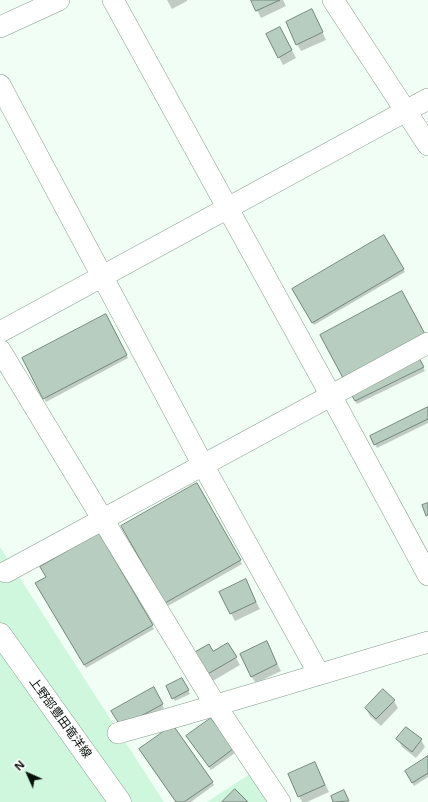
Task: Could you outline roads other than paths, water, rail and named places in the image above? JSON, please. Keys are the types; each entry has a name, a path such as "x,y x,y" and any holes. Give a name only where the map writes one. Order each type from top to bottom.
{"main road":[{"name":"上野部豊田竜洋線","path":"0,634 120,802"}],"street":[{"path":"0,27 59,0"},
{"path":"113,0 428,575"},
{"path":"333,0 428,146"},
{"path":"0,85 203,465 319,674"},
{"path":"0,332 428,99"},
{"path":"6,572 428,343"},
{"path":"0,350 216,706 280,802"},
{"path":"118,734 428,642"}]}
